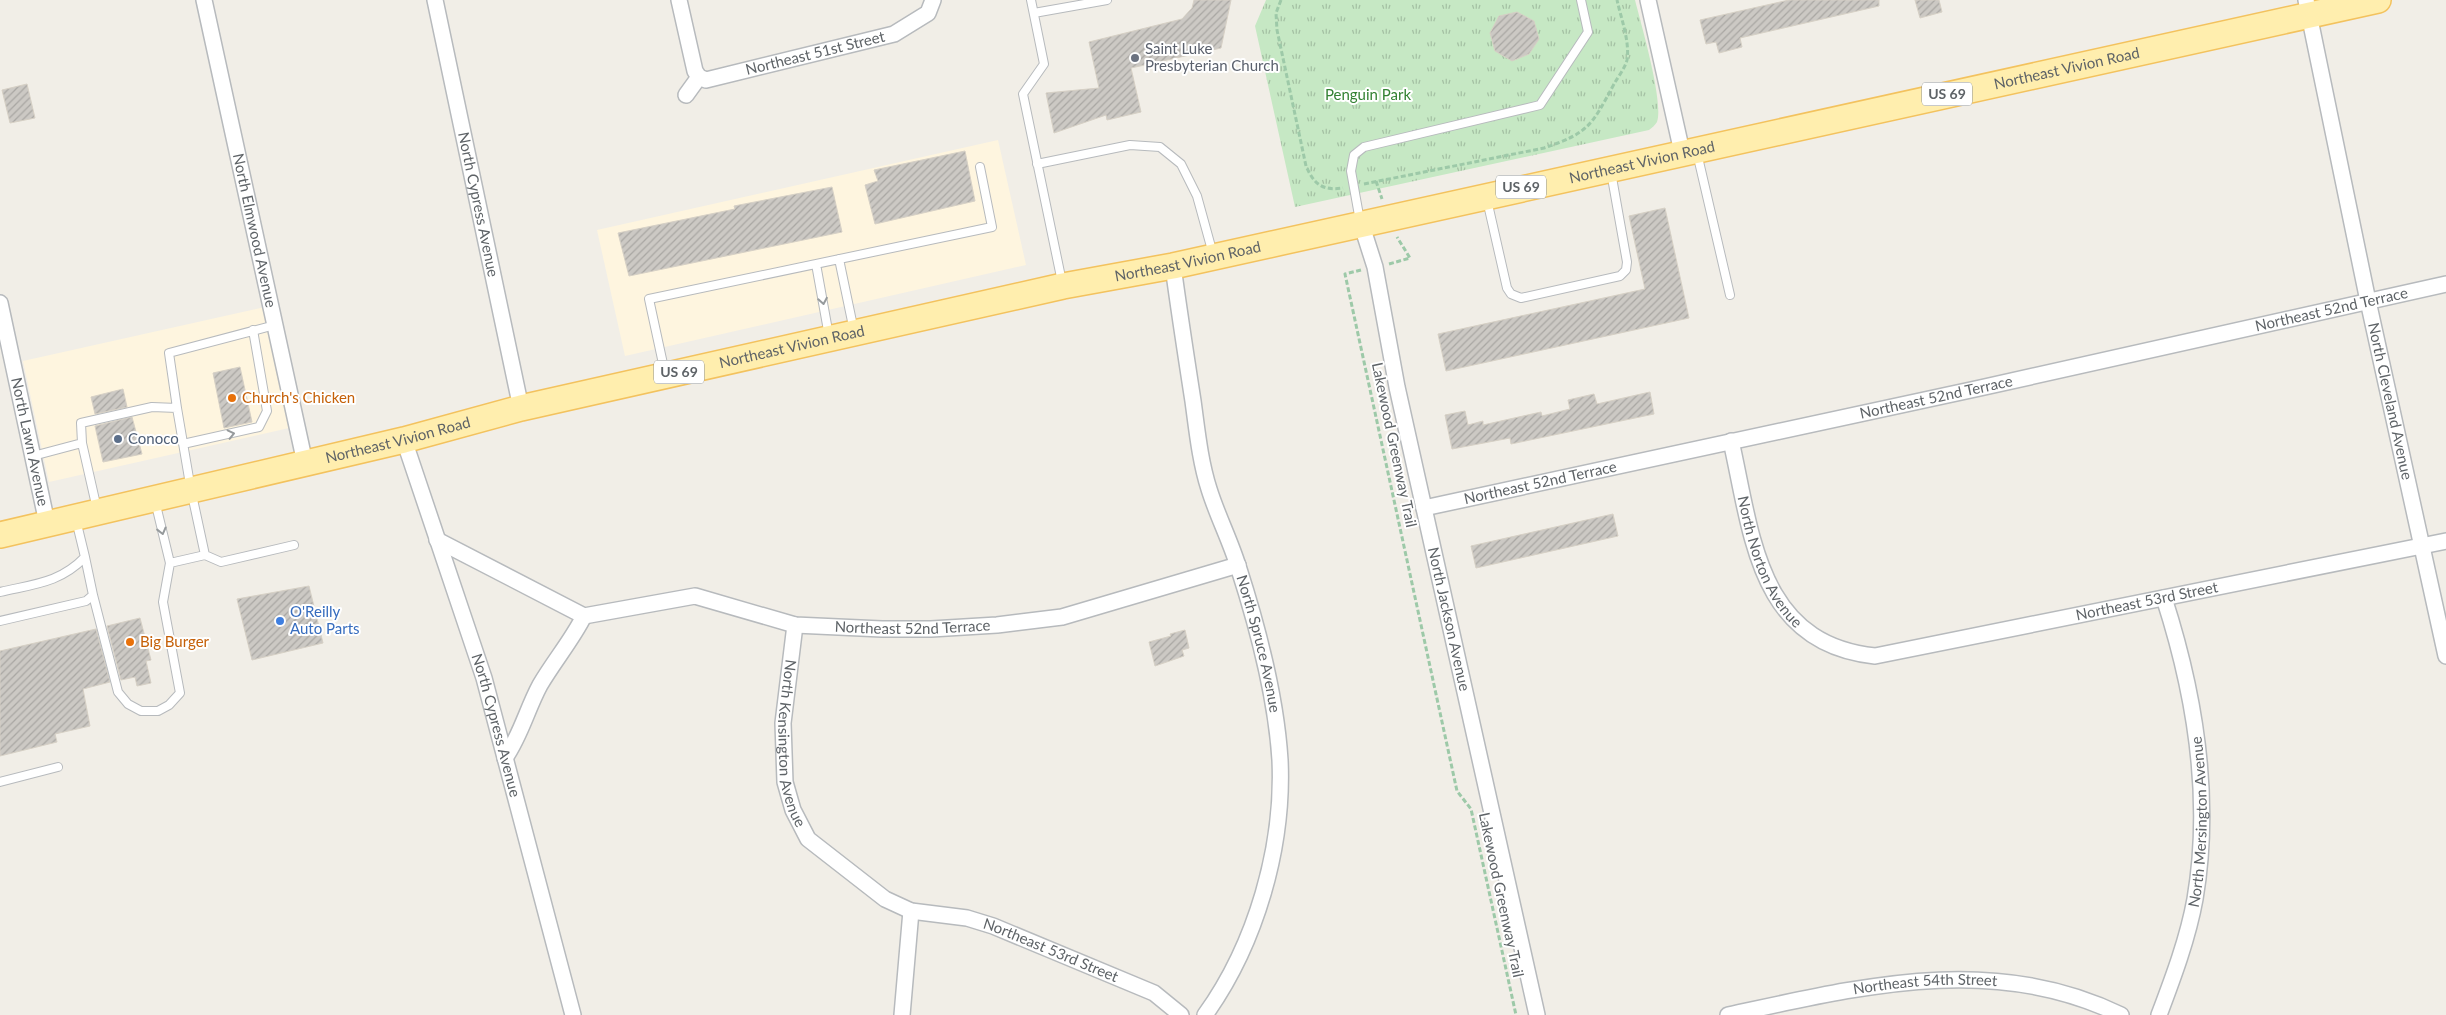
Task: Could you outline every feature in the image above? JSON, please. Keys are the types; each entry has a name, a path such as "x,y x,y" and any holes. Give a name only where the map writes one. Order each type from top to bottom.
{"main road":[{"name":"Northeast Vivion Road","path":"0,535 404,440 521,408 665,375 1062,286 1214,257 2309,8 2378,0"}],"street":[{"name":"North Elmwood Avenue","path":"204,0 305,463"},
{"name":"North Cypress Avenue","path":"435,0 521,408"},
{"path":"679,0 695,71 699,77 686,95"},
{"path":"1648,0 1689,150"},
{"name":"Northeast 51st Street","path":"699,77 706,80 894,34 930,7"},
{"name":"North Cleveland Avenue","path":"2309,8 2368,302 2420,546 2446,656"},
{"name":"North Jackson Avenue","path":"1361,223 1375,267 1397,387 1537,1015"},
{"name":"North Spruce Avenue","path":"1173,266 1199,443 1208,489 1238,565 1256,627 1270,689 1280,762 1278,808 1266,882 1252,926 1233,968 1205,1015"},
{"name":"Northeast 52nd Terrace","path":"1424,508 1970,390 2446,284"},
{"name":"North Lawn Avenue","path":"0,303 47,524"},
{"name":"North Cypress Avenue","path":"404,440 484,678 573,1015"},
{"name":"North Norton Avenue","path":"1731,441 1759,562 1769,587 1783,609 1802,628 1820,640 1848,651"},
{"path":"437,540 584,616 575,635 556,659 540,685 517,741 505,758"},
{"name":"Northeast 53rd Street","path":"1848,651 1875,656 2446,540"},
{"name":"Northeast 52nd Terrace","path":"584,616 695,596 795,625 931,629 997,625 1053,618 1238,565"},
{"name":"North Mersington Avenue","path":"2159,1015 2181,951 2195,899 2201,810 2199,766 2188,686 2164,598"},
{"name":"North Kensington Avenue","path":"795,625 783,723 785,782 792,810 808,840 885,899 911,911"},
{"path":"902,1015 911,911"},
{"name":"Northeast 53rd Street","path":"911,911 967,918 993,926 1154,993 1181,1015"},
{"name":"Northeast 54th Street","path":"1728,1015 1855,988 1951,979 1999,980 2028,984 2067,994 2121,1015"}],"lane":[{"path":"1031,0 1044,64 1023,94 1062,286"},
{"path":"1034,13 1107,0"},
{"path":"1361,223 1351,171 1354,156 1364,147 1540,105 1588,32 1581,0"},
{"path":"1037,164 1130,145 1160,147 1181,164 1197,196 1214,257"},
{"path":"1689,150 1730,295"},
{"path":"665,375 649,300 992,227 980,167"},
{"path":"1486,195 1507,288 1511,294 1521,298 1620,276 1626,270 1627,262 1611,168"},
{"path":"839,259 854,333"},
{"path":"816,264 829,339"},
{"path":"205,555 191,490 169,353 275,325"},
{"path":"183,444 259,427 267,411 253,330"},
{"path":"154,498 170,563 165,579 163,602 168,636 181,687 178,698 158,711 142,711 128,704 118,692 93,595 85,557 87,515 81,423 152,408 177,408"},
{"path":"33,456 82,443"},
{"path":"170,563 205,555 221,562 294,545"},
{"path":"0,592 59,578 85,557"},
{"path":"0,621 86,601 93,595"},
{"path":"0,782 58,767"}],"path":[{"path":"1281,0 1276,13 1276,30 1306,166 1312,180 1321,188 1331,189 1354,186"},
{"path":"1376,181 1544,148 1572,138 1585,129 1598,113 1627,62 1627,46 1617,0"},
{"path":"1396,262 1410,258 1404,252"},
{"name":"Lakewood Greenway Trail","path":"1362,269 1345,274 1457,790 1472,809 1516,1015"}],"shaded area":[{"path":"998,140 1026,265 625,356 597,230"},
{"path":"265,307 290,422 289,428 49,482 23,361"}],"green space":[{"name":"Penguin Park","path":"1266,0 1635,0 1655,81 1657,122 1649,130 1295,207 1255,26"}],"building":[{"name":"Saint Luke Presbyterian Church","path":"1194,0 1231,0 1221,48 1131,68 1141,112 1107,120 1106,115 1054,133 1046,93 1099,88 1089,42 1182,19 1192,8"},
{"path":"1789,0 1879,0 1879,6 1740,38 1742,47 1719,53 1716,42 1706,44 1700,20"},
{"path":"1915,0 1939,0 1942,12 1920,18"},
{"path":"1517,12 1534,21 1539,39 1529,54 1512,61 1495,51 1490,33 1499,16"},
{"path":"27,84 35,118 10,123 2,90"},
{"path":"965,151 975,201 875,224 865,185 878,181 874,170"},
{"path":"832,187 842,232 629,276 618,233 735,209 734,206"},
{"path":"1665,208 1689,318 1446,371 1438,334 1645,289 1629,216"},
{"name":"Church's Chicken","path":"240,367 252,422 224,428 213,373"},
{"path":"123,389 127,407 95,414 91,397"},
{"path":"1650,392 1654,414 1511,444 1510,438 1452,449 1445,415 1465,411 1468,425 1483,421 1483,425 1541,412 1542,416 1570,409 1568,400 1594,394 1597,404"},
{"name":"Conoco","path":"132,417 142,454 103,462 95,426"},
{"path":"1613,514 1618,536 1476,568 1471,546"},
{"name":"O'Reilly Auto Parts","path":"309,586 323,643 252,660 237,599"},
{"name":"Big Burger","path":"140,618 151,660 146,661 151,683 137,686 135,677 121,680 107,626"},
{"path":"96,629 110,682 83,689 90,726 55,734 57,742 0,756 0,651"},
{"path":"1185,630 1189,648 1182,650 1184,656 1155,666 1149,642"}],"place":[{"name":"Saint Luke Presbyterian Church","path":"1135,58"},
{"name":"Church's Chicken","path":"232,398"},
{"name":"Conoco","path":"118,439"},
{"name":"O'Reilly Auto Parts","path":"280,621"},
{"name":"Big Burger","path":"130,642"}]}
